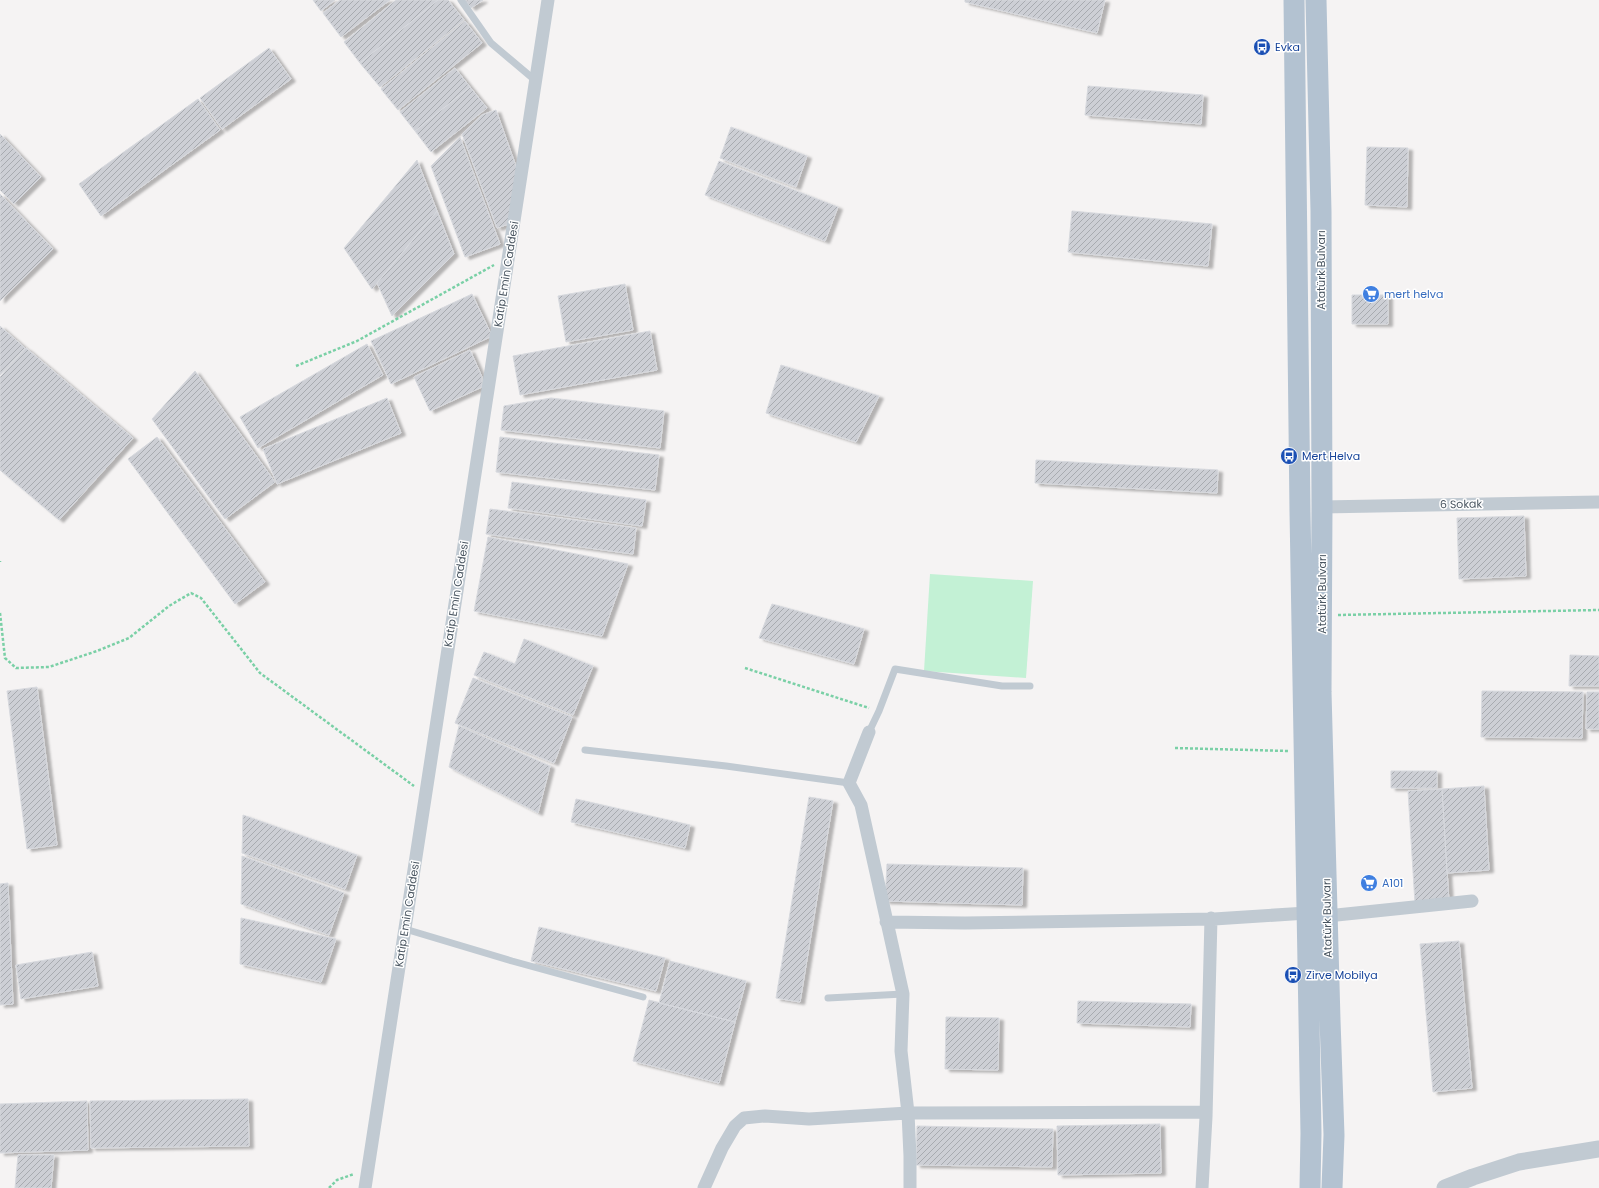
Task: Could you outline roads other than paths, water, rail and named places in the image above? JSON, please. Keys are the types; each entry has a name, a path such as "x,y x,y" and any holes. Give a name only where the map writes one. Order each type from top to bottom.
{"main road":[{"name":"Atatürk Bulvarı","path":"1294,0 1311,1133 1310,1188"},
{"name":"Atatürk Bulvarı","path":"1316,0 1320,211 1322,507 1321,692 1334,1135 1332,1188"}],"street":[{"name":"Katip Emin Caddesi","path":"365,1188 548,0"},
{"name":"6 Sokak","path":"1322,507 1599,502"},
{"path":"869,732 849,783 861,805 902,994 901,1051 908,1113 910,1188"},
{"path":"1327,916 1472,902"},
{"path":"886,922 1211,918 1307,913"},
{"path":"1202,1188 1206,1112 1211,918"},
{"path":"704,1188 722,1148 735,1126 744,1118 765,1116 809,1119 908,1113 1206,1112"},
{"path":"1445,1188 1473,1182 1519,1162 1599,1149"}],"lane":[{"path":"461,0 491,43 536,81"},
{"path":"869,732 879,711 895,669 1002,686 1030,686"},
{"path":"585,750 726,766 849,783"},
{"path":"405,929 512,961 642,997"},
{"path":"828,998 902,994"}],"place":[{"name":"Evka","path":"1262,47"},
{"name":"mert helva","path":"1371,294"},
{"name":"Mert Helva","path":"1289,456"},
{"name":"A101","path":"1369,883"},
{"name":"Zirve Mobilya","path":"1293,975"}]}
